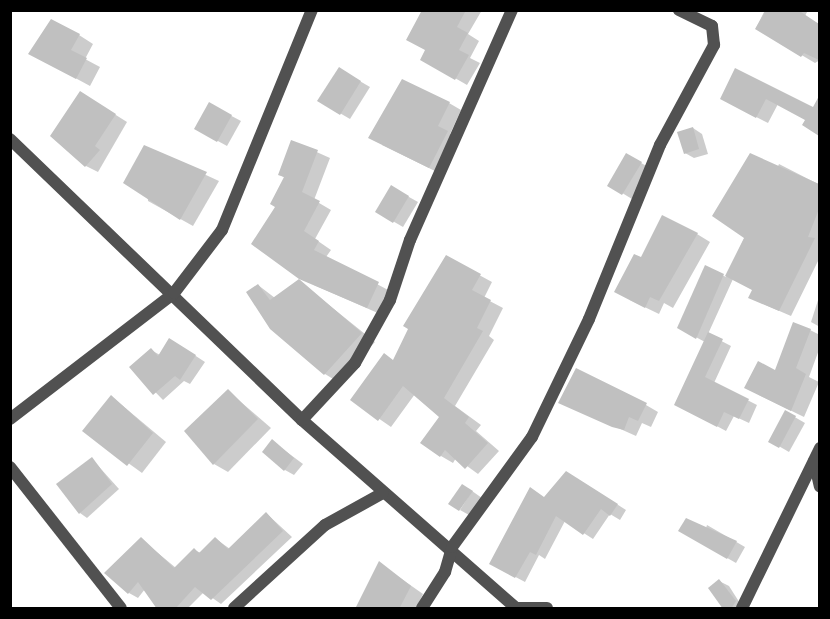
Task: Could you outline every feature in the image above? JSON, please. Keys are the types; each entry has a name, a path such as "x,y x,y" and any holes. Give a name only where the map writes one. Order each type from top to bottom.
{"street":[{"path":"10,419 174,293 222,230 312,10"},
{"path":"302,420 356,363 390,300 410,240 512,10"},
{"path":"422,609 445,572 452,547 532,437 589,319 660,145 714,45 712,26 679,10"},
{"path":"10,139 174,293 302,420 383,493 452,547 516,608 547,609"},
{"path":"742,609 819,448"},
{"path":"814,461 819,486"},
{"path":"10,467 114,606"},
{"path":"234,609 325,525 383,493"}],"building":[{"path":"422,10 466,10 457,27 468,33 459,50 469,55 455,80 420,60 425,50 406,40"},
{"path":"766,10 798,10 819,24 819,60 804,53 801,57 755,29"},
{"path":"51,19 80,34 71,50 87,58 76,79 28,54"},
{"path":"339,67 361,81 340,115 317,101"},
{"path":"735,68 813,107 819,96 819,136 802,125 805,120 766,99 756,118 720,99"},
{"path":"402,79 450,102 438,126 448,131 429,168 368,138"},
{"path":"80,91 116,114 95,146 100,150 85,167 50,136"},
{"path":"209,102 232,115 217,142 194,129"},
{"path":"693,127 699,149 684,154 677,132"},
{"path":"291,140 318,150 302,192 320,201 304,231 319,241 314,250 379,282 367,308 299,279 251,244 275,207 270,204 284,177 278,175"},
{"path":"144,145 207,172 180,220 123,183"},
{"path":"626,153 642,162 622,195 607,186"},
{"path":"750,153 819,184 819,209 808,237 815,238 779,311 748,298 752,290 725,276 744,238 712,216"},
{"path":"391,185 409,196 393,223 375,212"},
{"path":"662,215 698,233 659,301 650,297 645,308 614,292 634,254 641,257"},
{"path":"446,255 481,274 472,290 491,300 477,328 483,331 444,398 469,417 465,423 488,443 465,469 445,450 440,457 420,443 439,417 403,386 378,421 350,400 384,353 393,360 408,329 403,326"},
{"path":"705,265 724,274 696,339 677,328"},
{"path":"299,279 362,333 324,375 270,329 246,292 258,284 270,300"},
{"path":"793,322 811,329 796,368 806,374 791,411 744,388 758,361 775,370"},
{"path":"708,332 723,339 705,377 749,399 739,419 724,412 717,427 674,405"},
{"path":"169,338 196,355 180,380 175,376 153,395 129,367 151,348 158,356"},
{"path":"576,368 647,403 638,421 629,417 624,430 558,403"},
{"path":"228,389 258,419 213,465 184,431"},
{"path":"111,395 153,433 127,466 82,431"},
{"path":"785,410 796,416 779,448 768,442"},
{"path":"272,439 294,458 284,471 262,452"},
{"path":"92,457 112,484 79,514 56,484"},
{"path":"566,471 618,504 610,516 601,509 583,535 556,516 536,555 530,552 515,578 489,564 530,487 544,497"},
{"path":"462,484 473,491 459,511 448,504"},
{"path":"266,512 283,531 211,600 195,587 175,609 157,609 138,582 128,594 104,573 141,537 174,568 194,548 199,553 215,537 228,549"},
{"path":"686,518 737,541 727,559 678,531"},
{"path":"379,561 411,586 399,609 355,609"},
{"path":"719,579 736,601 731,609 723,609 708,588"}]}
